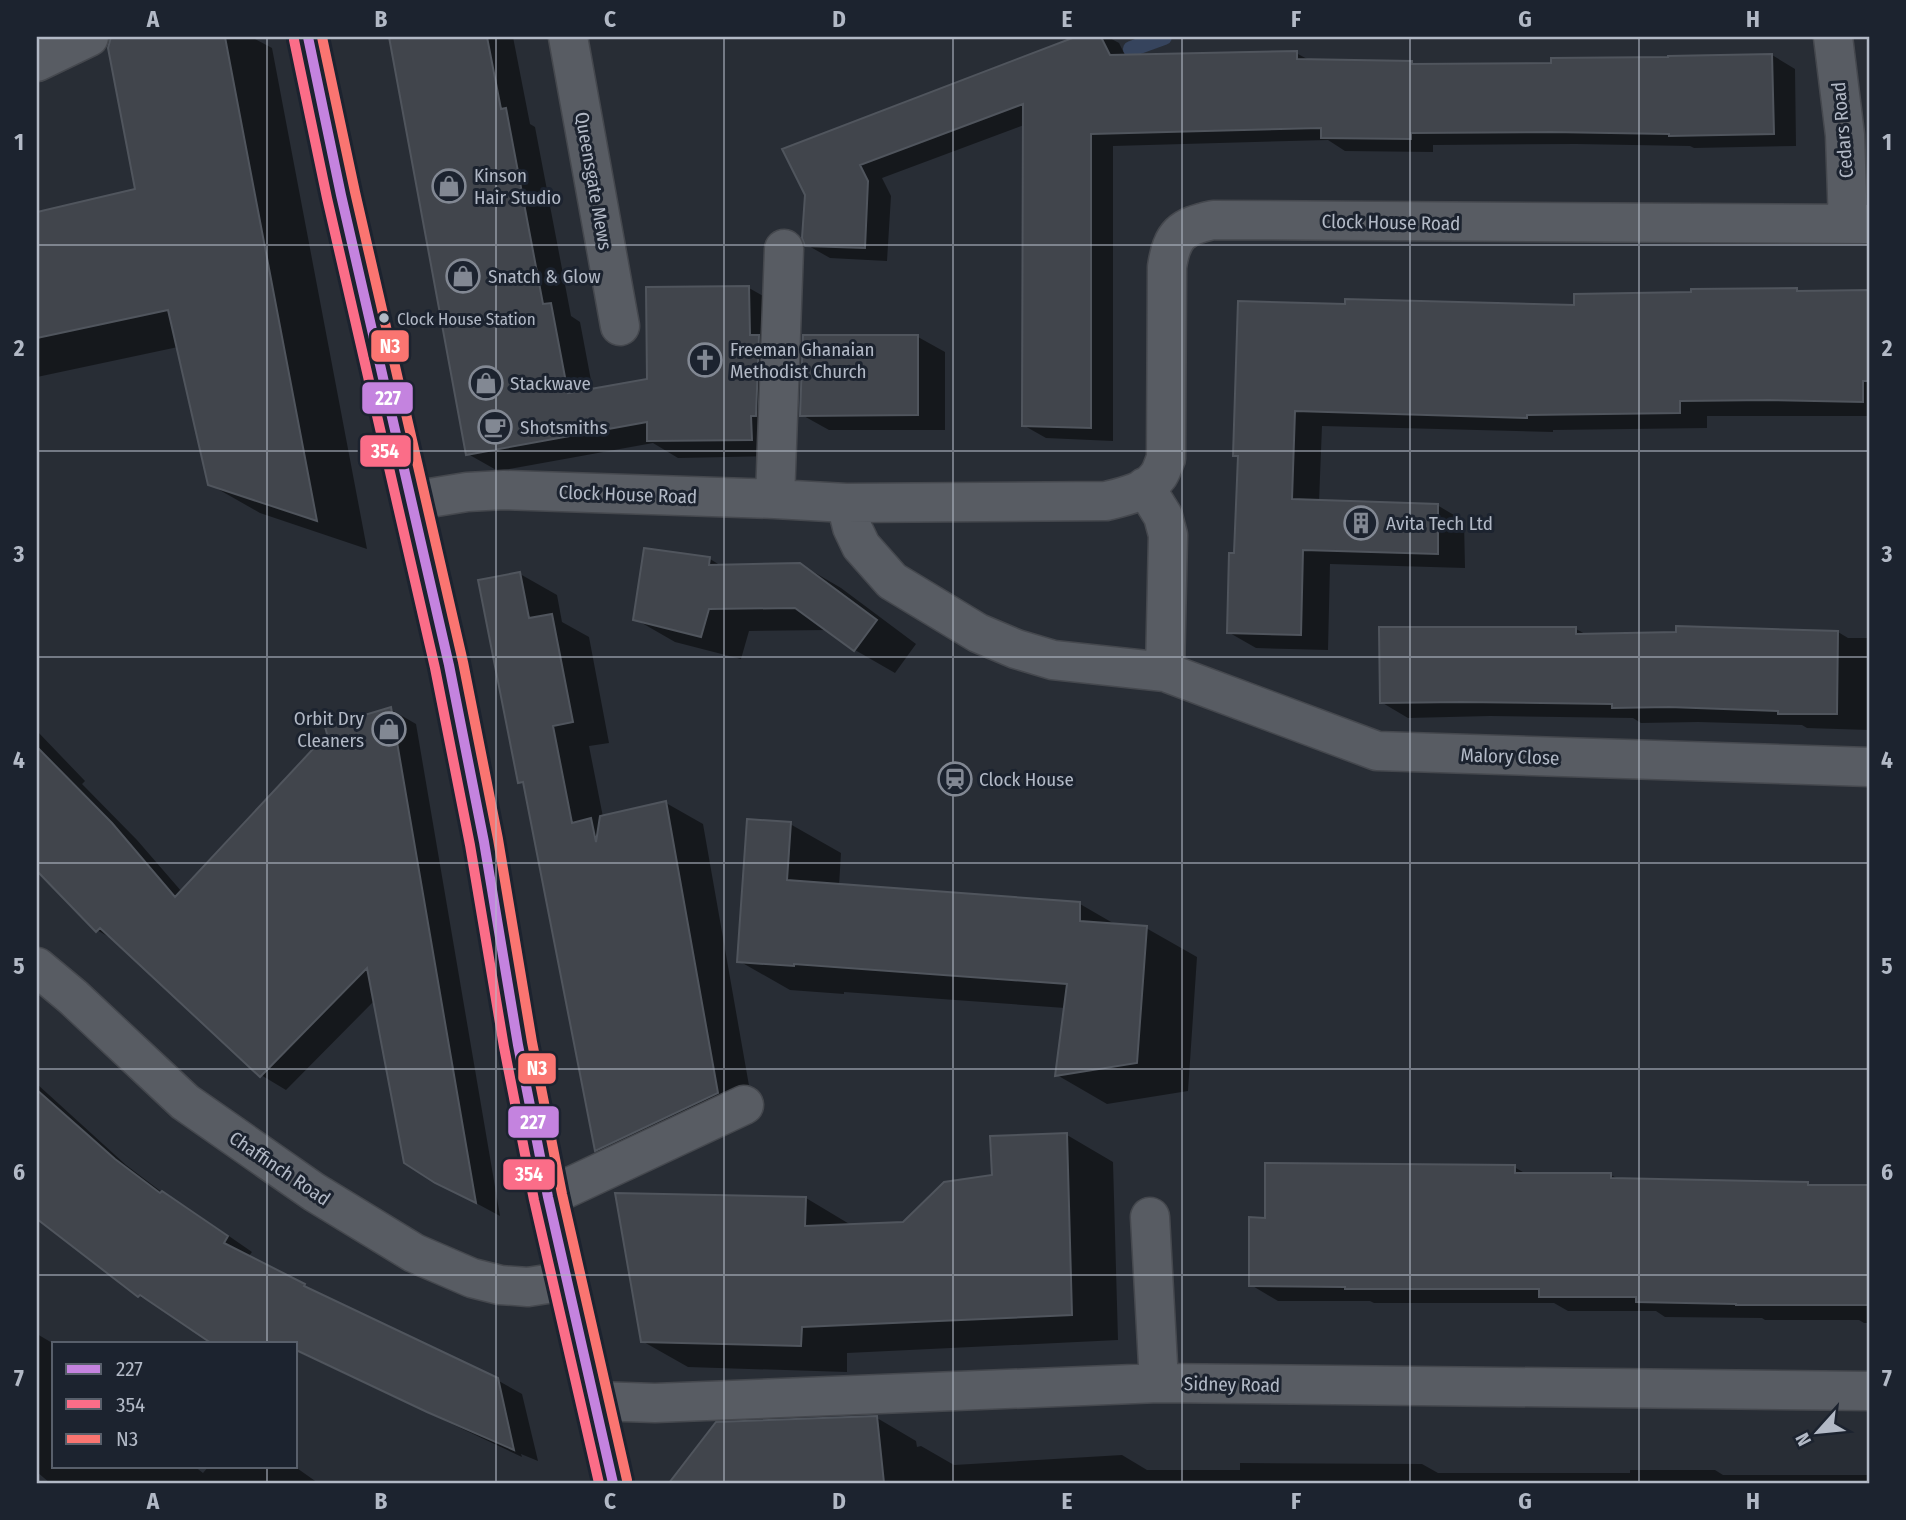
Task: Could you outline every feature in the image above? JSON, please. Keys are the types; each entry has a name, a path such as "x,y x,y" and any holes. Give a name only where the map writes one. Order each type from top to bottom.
{"main road":[{"path":"308,37 471,772 518,1045 548,1198 613,1483"}],"street":[{"path":"37,62 89,37"},
{"name":"Queensgate Mews","path":"568,37 620,326"},
{"name":"Cedars Road","path":"1833,37 1859,224"},
{"name":"Clock House Road","path":"411,501 467,492 504,490 846,503 1106,501 1128,496 1145,486 1158,476 1166,459 1167,267 1170,247 1180,233 1194,224 1213,220 1859,224"},
{"path":"775,499 784,249"},
{"path":"846,503 860,546 892,582 978,633 1016,649 1053,660 1165,672 1168,535 1163,516 1145,486"},
{"name":"Malory Close","path":"1165,672 1377,751 1869,767"},
{"name":"Chaffinch Road","path":"37,967 185,1102 314,1192 403,1246 472,1278 500,1285 528,1287 566,1281"},
{"path":"548,1198 744,1105"},
{"path":"1150,1217 1159,1383"},
{"name":"Sidney Road","path":"595,1401 655,1403 1159,1383 1869,1391"}],"building":[{"path":"111,37 225,37 317,521 208,485 168,310 37,338 37,212 135,189 108,48"},
{"path":"389,37 487,37 501,109 506,108 543,304 551,303 568,393 647,379 646,287 749,286 750,335 759,335 756,416 751,416 752,440 647,441 647,422 466,455"},
{"path":"1075,37 1101,37 1110,55 1297,51 1297,59 1412,61 1412,64 1551,63 1551,58 1772,54 1774,134 1669,136 1551,132 1411,133 1411,139 1321,138 1321,128 1091,134 1091,428 1022,426 1023,104 860,165 868,181 865,248 805,246 802,238 805,195 782,149"},
{"path":"1797,288 1797,291 1869,290 1869,381 1863,381 1863,402 1680,401 1680,413 1527,415 1527,418 1295,411 1292,499 1438,504 1438,554 1303,550 1301,635 1227,633 1229,553 1234,553 1238,456 1233,456 1238,301 1345,304 1345,299 1574,305 1574,294"},
{"path":"803,335 918,335 918,415 800,416"},
{"path":"644,548 710,557 709,565 800,563 877,620 854,651 795,608 709,609 701,637 633,620"},
{"path":"520,572 529,618 552,614 573,722 553,726 572,823 591,818 596,842 600,816 666,801 718,1093 595,1151 523,782 518,783 478,580"},
{"path":"1676,626 1838,631 1837,714 1778,714 1778,711 1669,707 1612,708 1612,704 1380,703 1379,627 1576,627 1576,634 1676,632"},
{"path":"391,707 476,1203 435,1183 404,1163 367,968 260,1077 100,928 96,932 37,871 37,747 112,823 175,897 327,734 325,727"},
{"path":"747,819 791,822 787,880 1080,902 1080,921 1147,926 1137,1063 1055,1076 1067,984 737,962"},
{"path":"37,1090 115,1159 160,1193 162,1191 228,1236 224,1243 305,1284 304,1286 498,1378 514,1450 298,1351 298,1342 210,1342 140,1295 138,1297 37,1219"},
{"path":"1067,1133 1072,1315 802,1327 801,1346 641,1342 615,1193 806,1197 805,1226 903,1222 944,1182 992,1175 990,1136"},
{"path":"1265,1163 1515,1165 1515,1173 1611,1173 1611,1178 1869,1185 1869,1305 1636,1302 1636,1297 1539,1297 1539,1289 1249,1286 1249,1217 1265,1218"},
{"path":"877,1416 884,1483 669,1483 716,1422"}],"waterway":[{"path":"1131,49 1164,37"}],"transit line":[{"name":"227","path":"308,37 341,195 449,665 548,1197 613,1483"},
{"name":"N3","path":"322,37 463,662 562,1194 627,1480"},
{"name":"354","path":"294,40 327,198 435,668 534,1200 599,1483"}],"place":[{"name":"Kinson Hair Studio","path":"449,186"},
{"name":"Snatch & Glow","path":"463,276"},
{"name":"Clock House Station","path":"384,318"},
{"name":"Freeman Ghanaian Methodist Church","path":"705,360"},
{"name":"Stackwave","path":"486,383"},
{"name":"Shotsmiths","path":"495,427"},
{"name":"Avita Tech Ltd","path":"1361,523"},
{"name":"Orbit Dry Cleaners","path":"389,729"},
{"name":"Clock House","path":"955,779"}]}
